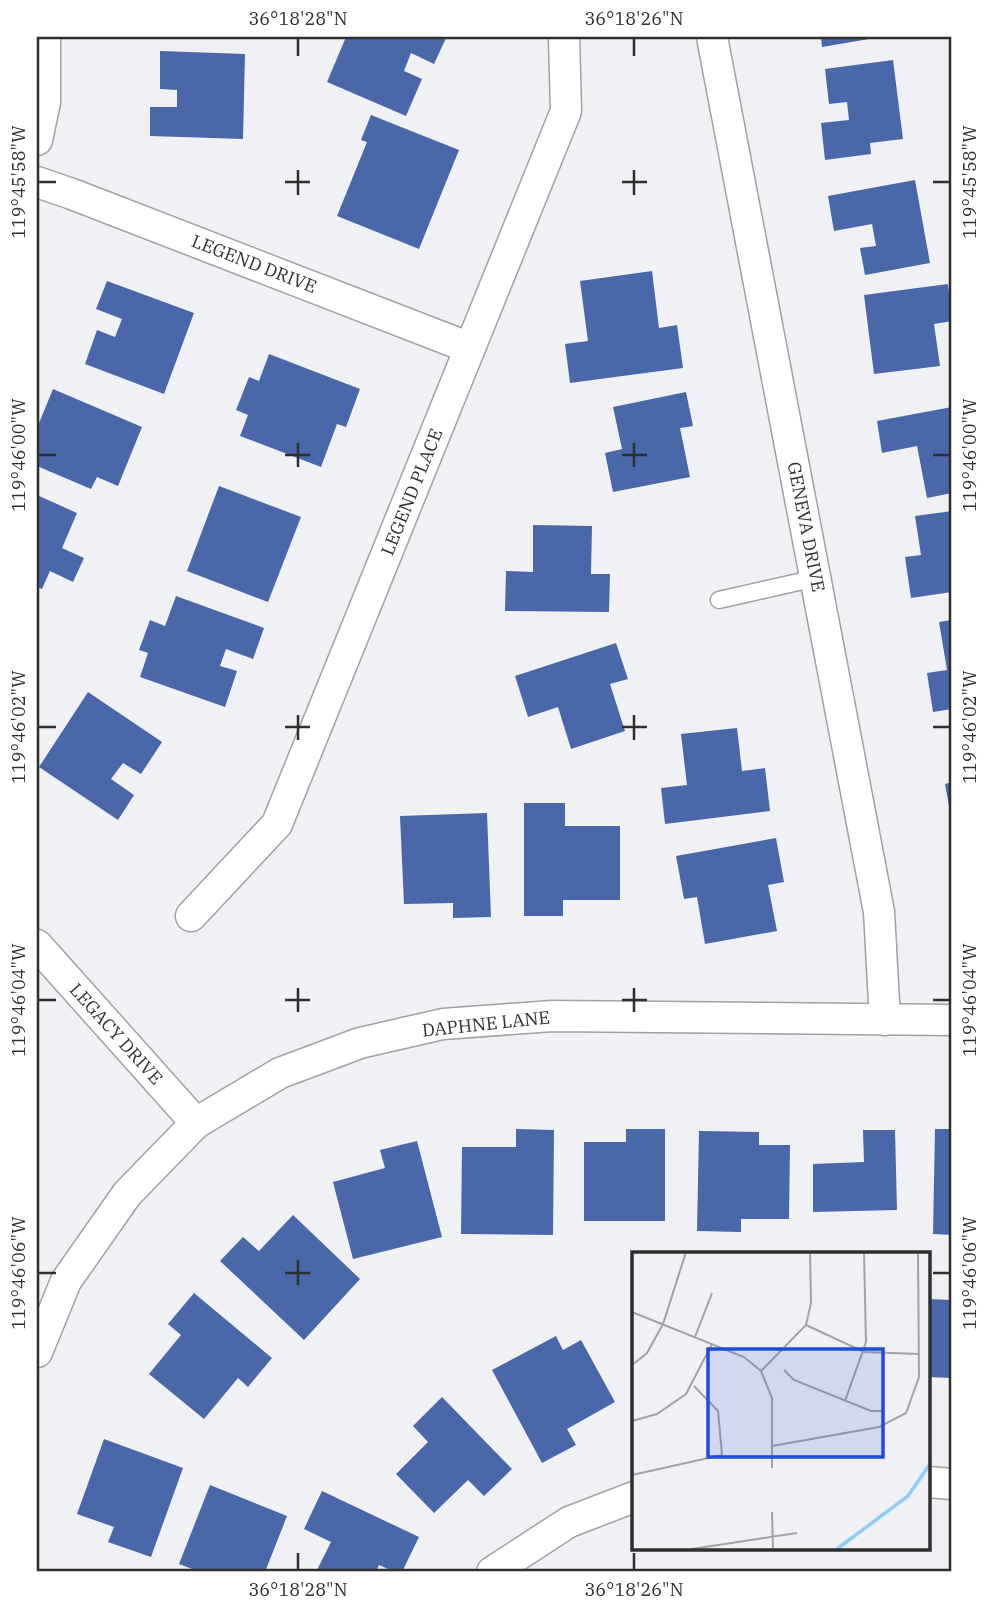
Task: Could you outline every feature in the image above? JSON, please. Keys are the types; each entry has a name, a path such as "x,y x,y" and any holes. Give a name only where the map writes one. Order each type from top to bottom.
{"street":[{"path":"37,140 45,102 45,37"},
{"name":"LEGEND PLACE","path":"191,916 277,824 566,111 564,37"},
{"name":"GENEVA DRIVE","path":"712,37 879,912 885,1020"},
{"name":"LEGEND DRIVE","path":"37,182 470,348"},
{"name":"LEGACY DRIVE","path":"37,945 196,1123"},
{"name":"DAPHNE LANE","path":"37,1352 66,1281 127,1194 196,1123 281,1073 360,1043 443,1024 552,1016 952,1020"},
{"path":"930,1482 952,1484"},
{"path":"492,1572 569,1522 632,1498"}],"lane":[{"path":"719,600 816,578"}],"building":[{"path":"346,37 446,38 434,64 411,53 404,71 422,79 406,116 327,82"},
{"path":"821,37 874,37 875,38 822,47"},
{"path":"160,51 245,54 243,139 150,136 150,107 177,107 177,90 160,89"},
{"path":"893,60 903,139 870,143 871,154 825,160 821,123 849,120 847,102 829,104 825,69"},
{"path":"371,115 459,150 419,249 337,216 367,142 361,140"},
{"path":"915,180 930,263 865,275 860,248 876,246 872,224 834,231 828,196"},
{"path":"652,271 659,328 677,325 683,368 570,383 565,344 588,341 580,281"},
{"path":"107,281 194,313 164,394 85,364 97,330 115,337 122,319 96,309"},
{"path":"948,284 952,321 934,324 940,366 874,374 864,295"},
{"path":"269,354 360,389 346,427 337,424 321,467 240,436 248,415 236,410 249,377 259,381"},
{"path":"53,389 142,427 118,486 97,477 91,489 37,466 37,428"},
{"path":"686,392 693,426 680,428 690,477 613,492 605,453 622,449 613,407"},
{"path":"952,407 952,493 927,498 917,446 882,453 877,421"},
{"path":"219,486 301,517 268,602 187,571"},
{"path":"37,495 77,513 62,548 84,558 73,582 50,571 42,589 37,587"},
{"path":"952,511 952,592 911,598 905,557 921,555 915,516"},
{"path":"533,525 592,526 591,574 610,574 609,612 505,611 506,571 533,572"},
{"path":"176,596 264,628 253,659 226,649 220,666 237,671 225,707 140,677 148,653 139,650 150,620 165,626"},
{"path":"952,620 952,709 933,712 927,673 947,670 939,622"},
{"path":"616,643 628,679 610,684 625,731 571,749 558,707 528,717 515,676"},
{"path":"88,692 162,742 141,774 123,763 111,779 134,795 118,820 39,767"},
{"path":"737,728 742,771 765,768 770,811 665,824 661,788 687,785 681,734"},
{"path":"952,782 952,817 951,817 945,784"},
{"path":"524,803 565,803 565,826 620,826 620,900 563,900 563,916 524,916"},
{"path":"487,813 491,917 453,918 453,903 404,904 400,816"},
{"path":"776,838 784,882 768,885 777,931 705,944 697,897 684,899 676,856"},
{"path":"516,1129 554,1130 553,1235 461,1234 462,1147 516,1147"},
{"path":"626,1129 665,1129 665,1221 584,1221 584,1142 626,1142"},
{"path":"935,1129 952,1129 952,1235 933,1234"},
{"path":"863,1130 895,1130 897,1210 813,1212 813,1164 864,1162"},
{"path":"699,1131 759,1132 759,1145 790,1145 789,1219 741,1219 741,1232 697,1231"},
{"path":"417,1141 442,1237 353,1259 333,1182 385,1168 380,1150"},
{"path":"293,1215 360,1279 304,1340 220,1261 243,1237 259,1251"},
{"path":"194,1293 272,1358 248,1387 238,1378 204,1419 149,1374 181,1335 168,1324"},
{"path":"930,1299 952,1300 952,1378 930,1377"},
{"path":"556,1336 563,1350 581,1340 615,1402 567,1429 576,1445 542,1463 492,1370"},
{"path":"442,1397 512,1469 484,1496 468,1480 434,1513 396,1474 428,1442 413,1426"},
{"path":"104,1439 183,1468 151,1557 108,1542 114,1527 77,1514"},
{"path":"210,1485 287,1516 265,1572 200,1572 179,1564"},
{"path":"322,1491 419,1537 402,1572 379,1565 376,1572 316,1572 331,1542 304,1529"}]}
